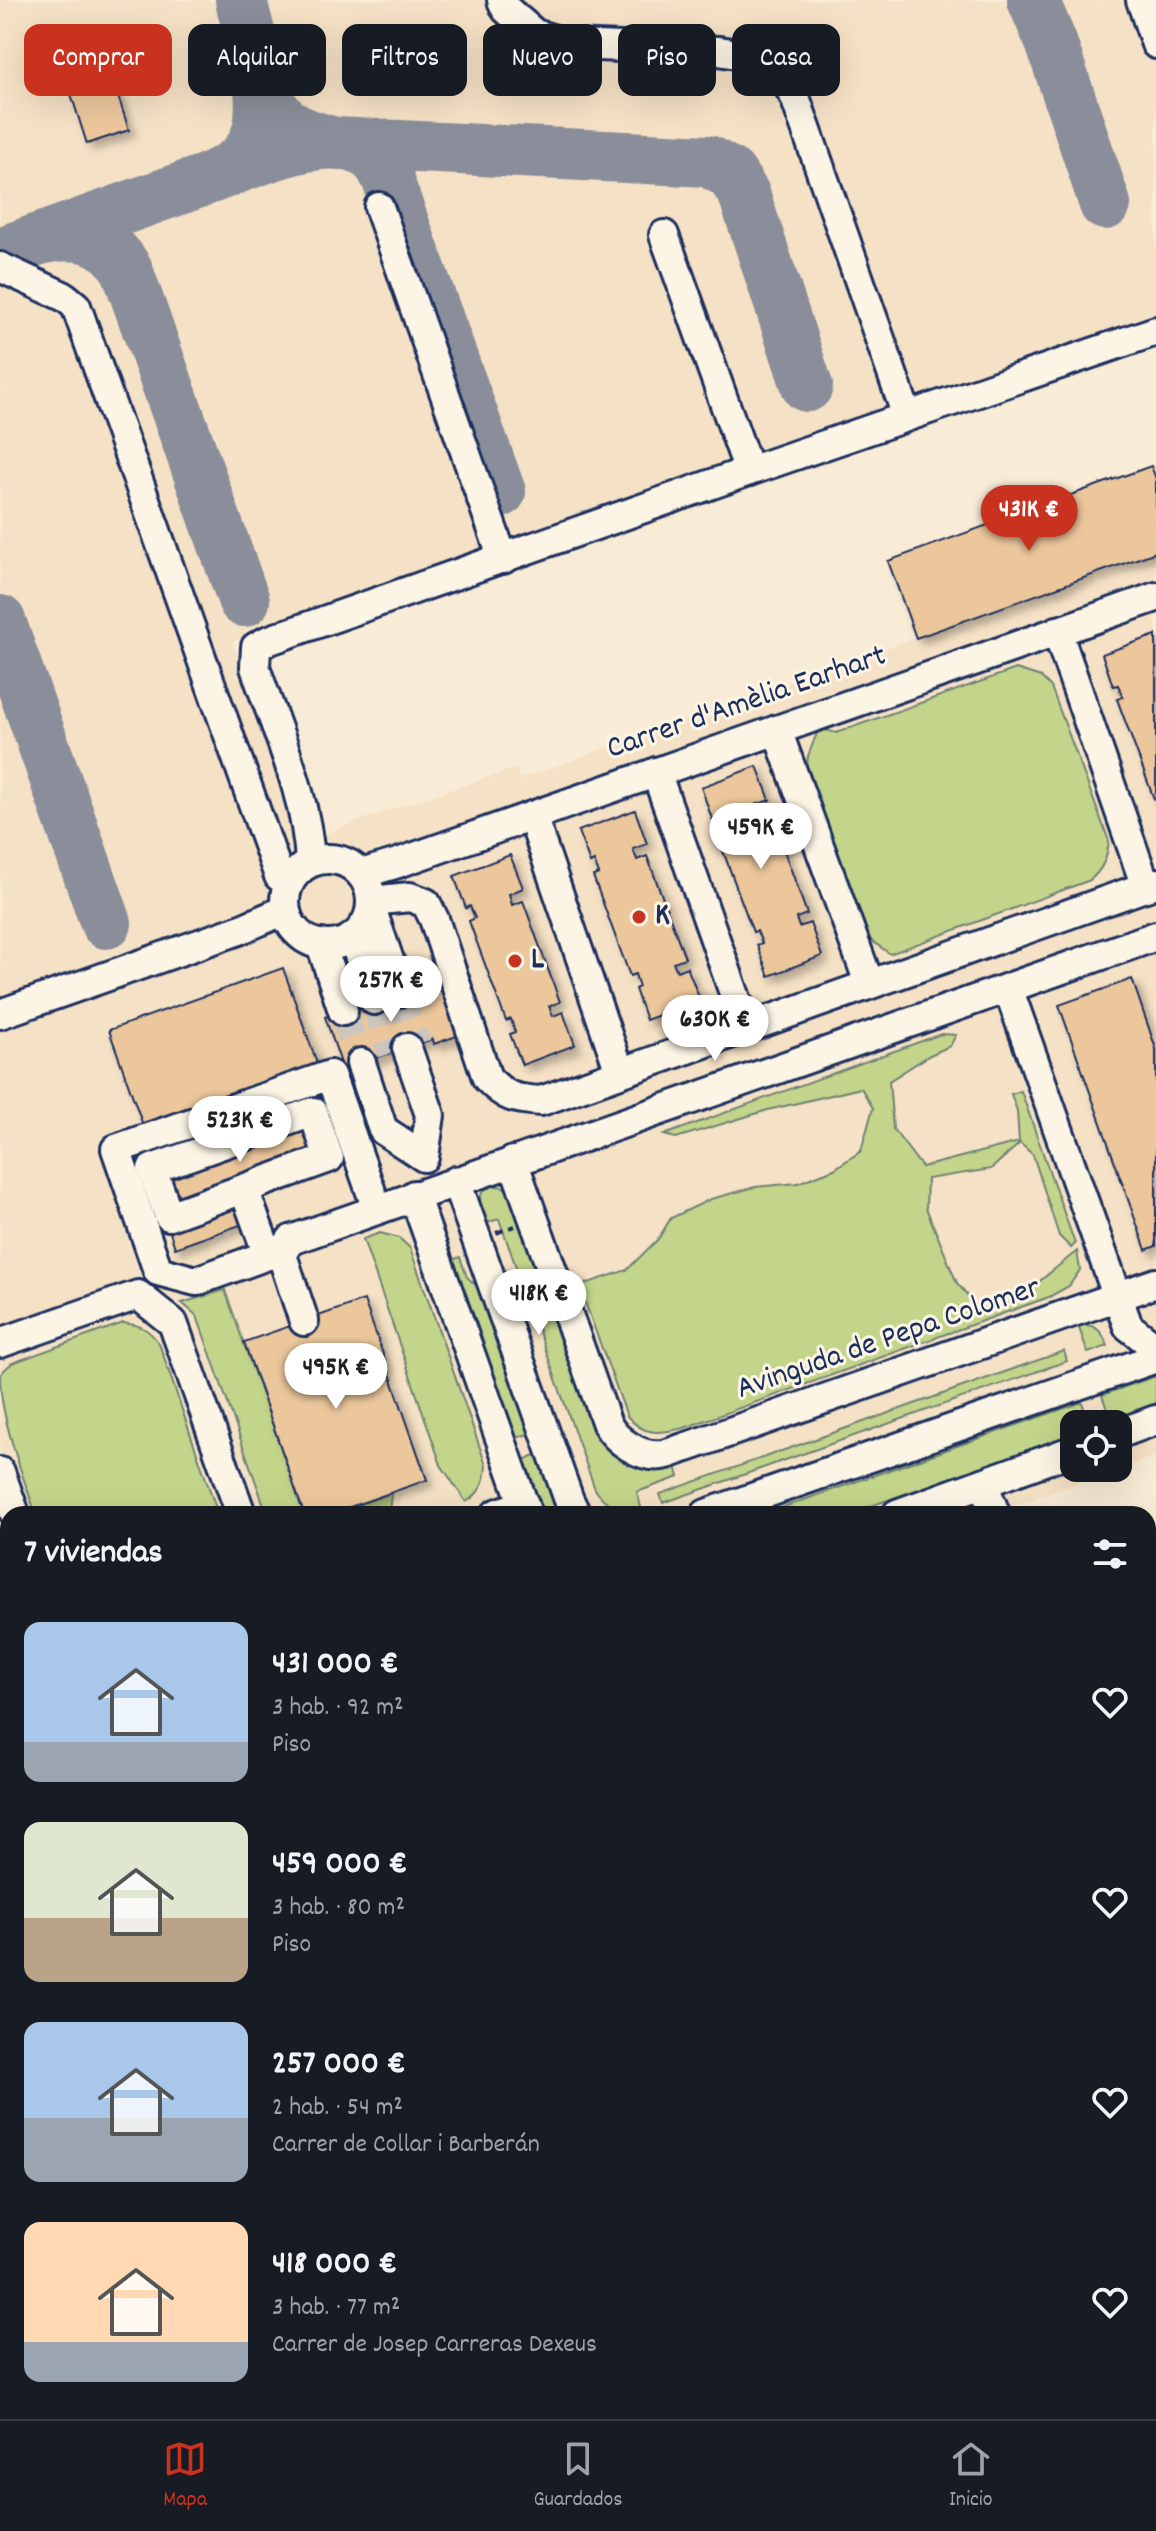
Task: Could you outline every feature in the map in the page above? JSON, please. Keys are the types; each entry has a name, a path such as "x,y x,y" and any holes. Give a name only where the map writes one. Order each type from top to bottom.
{"street":[{"path":"502,0 506,9 535,34 572,45 719,51 754,57 779,71 795,97 907,416"},
{"path":"1141,0 1156,44"},
{"path":"379,207 503,559"},
{"path":"664,235 749,471"},
{"path":"0,267 65,297 76,306 279,876 332,859 352,866 368,885 353,926 373,1001 353,926"},
{"path":"1057,631 1151,885 541,1101 517,1100 503,1094 487,1078 426,903 410,897 353,926 305,939 295,931 285,910 286,890 301,870 309,840 302,807 255,667 256,647 749,471 1156,331"},
{"name":"Carrer d'Amèlia Earhart","path":"361,874 1156,597"},
{"path":"777,730 869,983"},
{"path":"656,772 746,1027"},
{"path":"532,816 620,1072"},
{"path":"0,1014 239,930 285,910"},
{"path":"377,1209 330,1075 116,1149 158,1271 196,1281 435,1188 1156,936"},
{"path":"1008,988 1128,1326 1156,1348"},
{"path":"424,1157 391,1053 435,1188 572,1506"},
{"path":"313,1112 329,1158 254,1185 169,1216 152,1169 313,1112"},
{"name":"Avinguda de Pepa Colomer","path":"513,1161 607,1424 612,1434 643,1453 659,1456 1156,1283"},
{"path":"254,1185 281,1238 283,1258 304,1321"},
{"path":"435,1188 525,1506"},
{"path":"0,1343 138,1295 173,1323 238,1506"},
{"path":"1110,1375 1128,1326"},
{"path":"729,1506 1156,1358"},
{"path":"1132,1429 1156,1420"},
{"path":"919,1506 1060,1455"},
{"path":"0,1472 12,1506"},
{"path":"983,1483 992,1506"}],"shaded area":[{"path":"0,0 1156,0 1156,317 232,642 294,814 296,845 380,813 516,768 519,779 1156,552 1156,1456 1132,1464 1132,1410 1060,1410 1060,1482 1082,1482 1013,1506 0,1506 0,1030 244,943 244,918 0,1002"}],"green space":[{"path":"1016,669 1041,677 1051,687 1109,841 1104,863 1090,880 890,954 865,936 806,774 808,756 819,728 836,733"},
{"path":"941,1034 956,1035 950,1046 889,1081 893,1129 922,1167 1019,1142 1017,1111 1011,1094 1021,1091 1075,1244 1071,1248 1059,1236 1033,1155 1020,1143 991,1169 927,1179 926,1208 957,1283 982,1312 1016,1300 1077,1251 1080,1270 1069,1286 1049,1297 684,1428 653,1432 634,1423 627,1416 579,1286 627,1270 658,1239 671,1218 711,1199 755,1187 798,1183 834,1169 861,1151 873,1108 861,1088 768,1110 676,1138 664,1135"},
{"path":"491,1185 510,1192 597,1435 614,1452 632,1463 653,1468 676,1466 679,1477 637,1492 641,1506 613,1506 595,1489 499,1219 487,1223 479,1204 482,1192"},
{"path":"380,1233 399,1238 410,1248 486,1465 481,1486 466,1502 441,1465 363,1239"},
{"path":"460,1257 467,1277 481,1290 531,1433 516,1438 452,1260"},
{"path":"225,1290 301,1506 264,1506 197,1316 182,1303"},
{"path":"123,1323 144,1328 159,1343 215,1506 33,1506 8,1428 1,1393 0,1378 12,1363"},
{"path":"1078,1325 1097,1329 1108,1346 1088,1353"},
{"path":"1064,1351 1067,1361 663,1503 660,1494"},
{"path":"1156,1376 1156,1405 1132,1414 1132,1410 1107,1410 1102,1395"},
{"path":"1082,1402 1085,1410 1060,1410 1060,1440 871,1506 787,1506"},
{"path":"538,1454 557,1506 539,1506 523,1460"},
{"path":"391,1493 390,1506 353,1506"}],"building":[{"path":"72,96 118,96 129,130 87,144"},
{"path":"1151,466 1156,479 1156,552 916,638 888,561"},
{"path":"1156,635 1154,799 1117,699 1123,697 1118,685 1113,686 1102,654"},
{"path":"757,766 770,800 755,805 759,816 770,812 807,914 796,918 799,927 810,923 822,956 769,976 757,945 762,943 757,931 753,932 716,832 722,830 717,818 712,819 701,787"},
{"name":"K","path":"635,810 647,844 633,849 637,860 647,856 685,958 673,962 677,971 687,967 700,1000 646,1020 635,989 639,987 635,974 630,976 593,876 599,874 594,861 590,863 578,831"},
{"name":"L","path":"510,855 523,888 509,894 512,905 523,901 560,1002 549,1006 553,1016 563,1012 575,1045 522,1065 510,1034 515,1032 511,1019 506,1021 469,921 475,918 470,906 466,908 454,876"},
{"path":"283,968 318,1066 144,1128 109,1030"},
{"path":"438,979 457,1036 434,1044 433,1039 343,1069 325,1017"},
{"path":"1132,979 1156,1049 1156,1246 1146,1250 1059,1005"},
{"path":"283,1101 288,1114 166,1157 161,1145"},
{"path":"308,1121 320,1155 173,1206 161,1172"},
{"path":"238,1208 243,1224 175,1248 170,1232"},
{"path":"364,1300 427,1480 353,1506 301,1506 244,1342"}],"taxiway":[{"path":"0,253 210,178 242,159 257,133 261,96 241,0"},
{"path":"1033,0 1051,42 1105,204"},
{"path":"267,96 289,125 336,143 708,161 731,174 744,194 807,386"},
{"path":"210,178 271,155 317,144 358,148 375,159 386,175 500,492"},
{"path":"36,240 63,235 88,238 110,249 127,270 244,601"},
{"path":"0,621 106,923"}],"tunnel":[{"path":"400,992 417,1044"},
{"path":"374,1000 392,1053"},
{"path":"343,1011 361,1063"}],"place":[{"name":"K","path":"639,917"},
{"name":"L","path":"515,961"}]}
